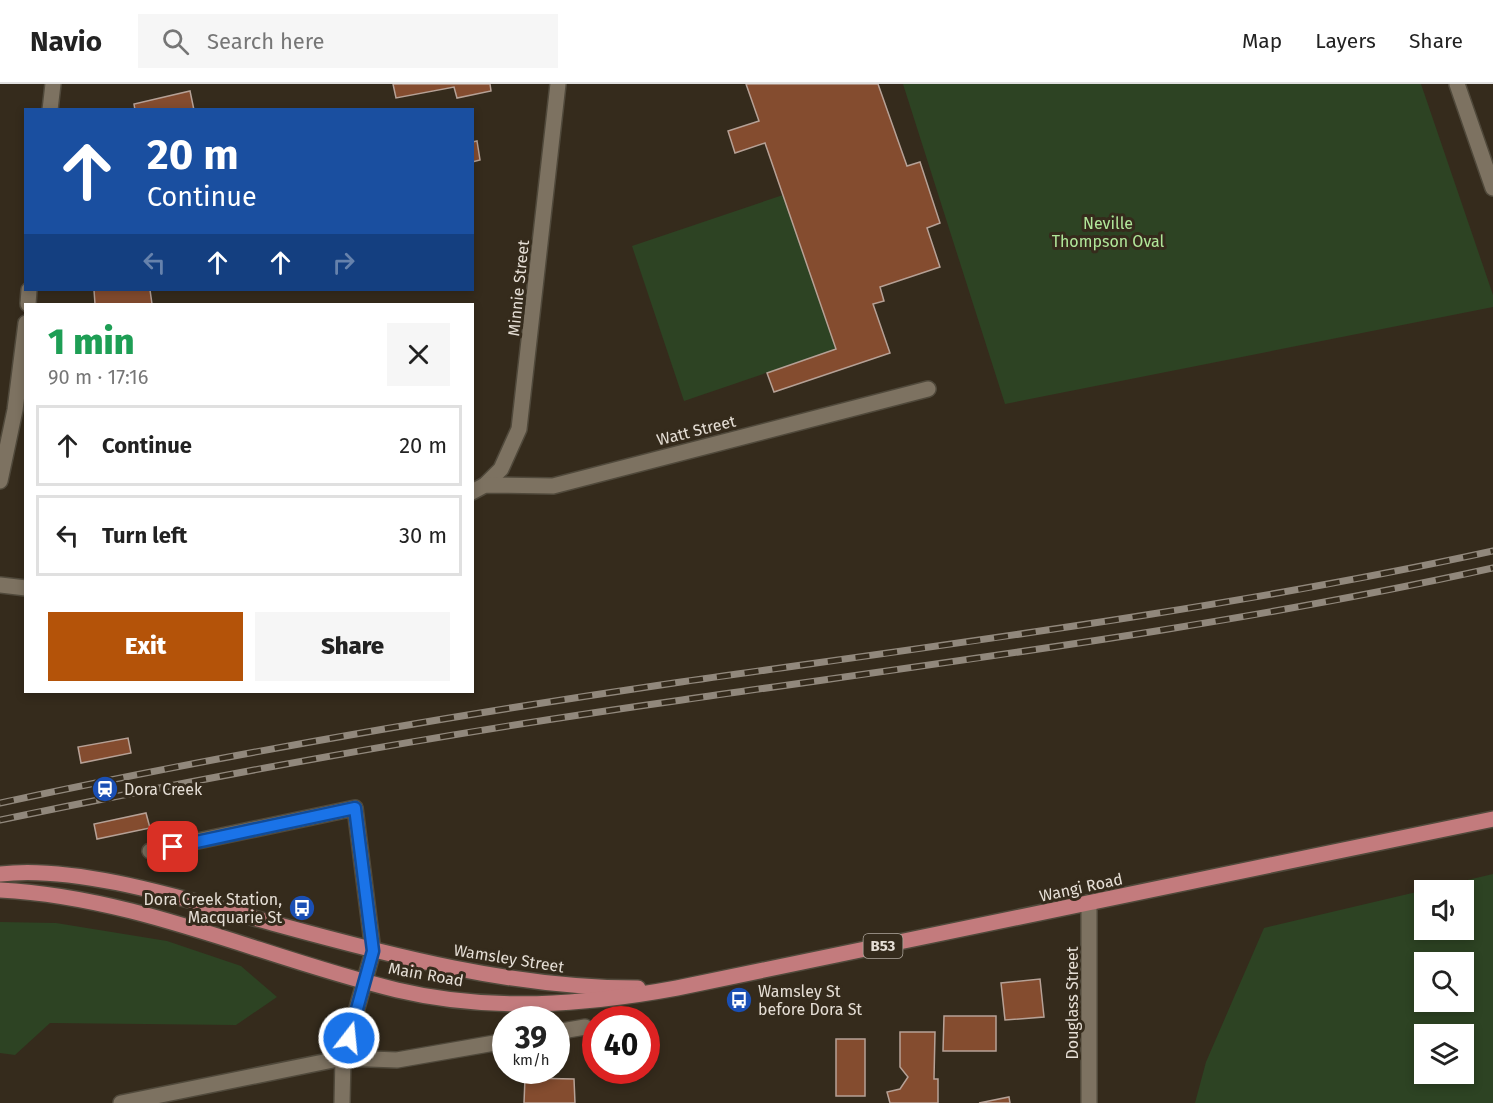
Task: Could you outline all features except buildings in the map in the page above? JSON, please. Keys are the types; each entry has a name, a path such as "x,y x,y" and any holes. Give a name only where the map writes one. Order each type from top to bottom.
{"main road":[{"name":"Wangi Road","path":"677,988 1493,819"},
{"name":"Main Road","path":"0,874 48,872 132,886 373,951"},
{"name":"Main Road","path":"0,890 50,894 122,909 218,935 365,981 398,990 448,998 515,1003 594,1002 677,988"},
{"name":"Wamsley Street","path":"373,951 522,982 584,987 677,988"}],"street":[{"path":"50,108 53,84"},
{"name":"Minnie Street","path":"479,488 501,469 519,429 558,84"},
{"path":"1457,84 1471,117 1493,188"},
{"path":"0,481 14,419 24,339"},
{"name":"Watt Street","path":"479,488 553,486 928,389"},
{"path":"0,585 24,588"},
{"path":"150,851 355,808 373,951 343,1058 342,1103"},
{"name":"Douglass Street","path":"1089,903 1089,1103"},
{"path":"121,1103 343,1058 397,1060 492,1043"}],"green space":[{"name":"Neville Thompson Oval","path":"903,84 1421,84 1493,295 1493,307 1005,404"},
{"path":"783,195 836,349 684,401 632,246"},
{"path":"1493,874 1493,1103 1195,1103 1206,1062 1264,928 1414,893 1414,940 1474,940 1474,880 1468,880"},
{"path":"0,922 56,923 167,941 241,966 277,997 236,1025 50,1023 15,1055 0,1053"}],"railway":[{"path":"0,803 168,769 420,723 674,683 982,640 1187,608 1289,591 1493,551"},
{"path":"0,820 170,786 425,740 596,712 1089,642 1292,608 1493,568"}],"place":[{"name":"Dora Creek","path":"105,789"},
{"name":"Dora Creek Station, Macquarie St","path":"302,908"},
{"name":"Wamsley St before Dora St","path":"739,1000"}],"route":[{"path":"173,847 355,808 373,951 349,1038"}]}
